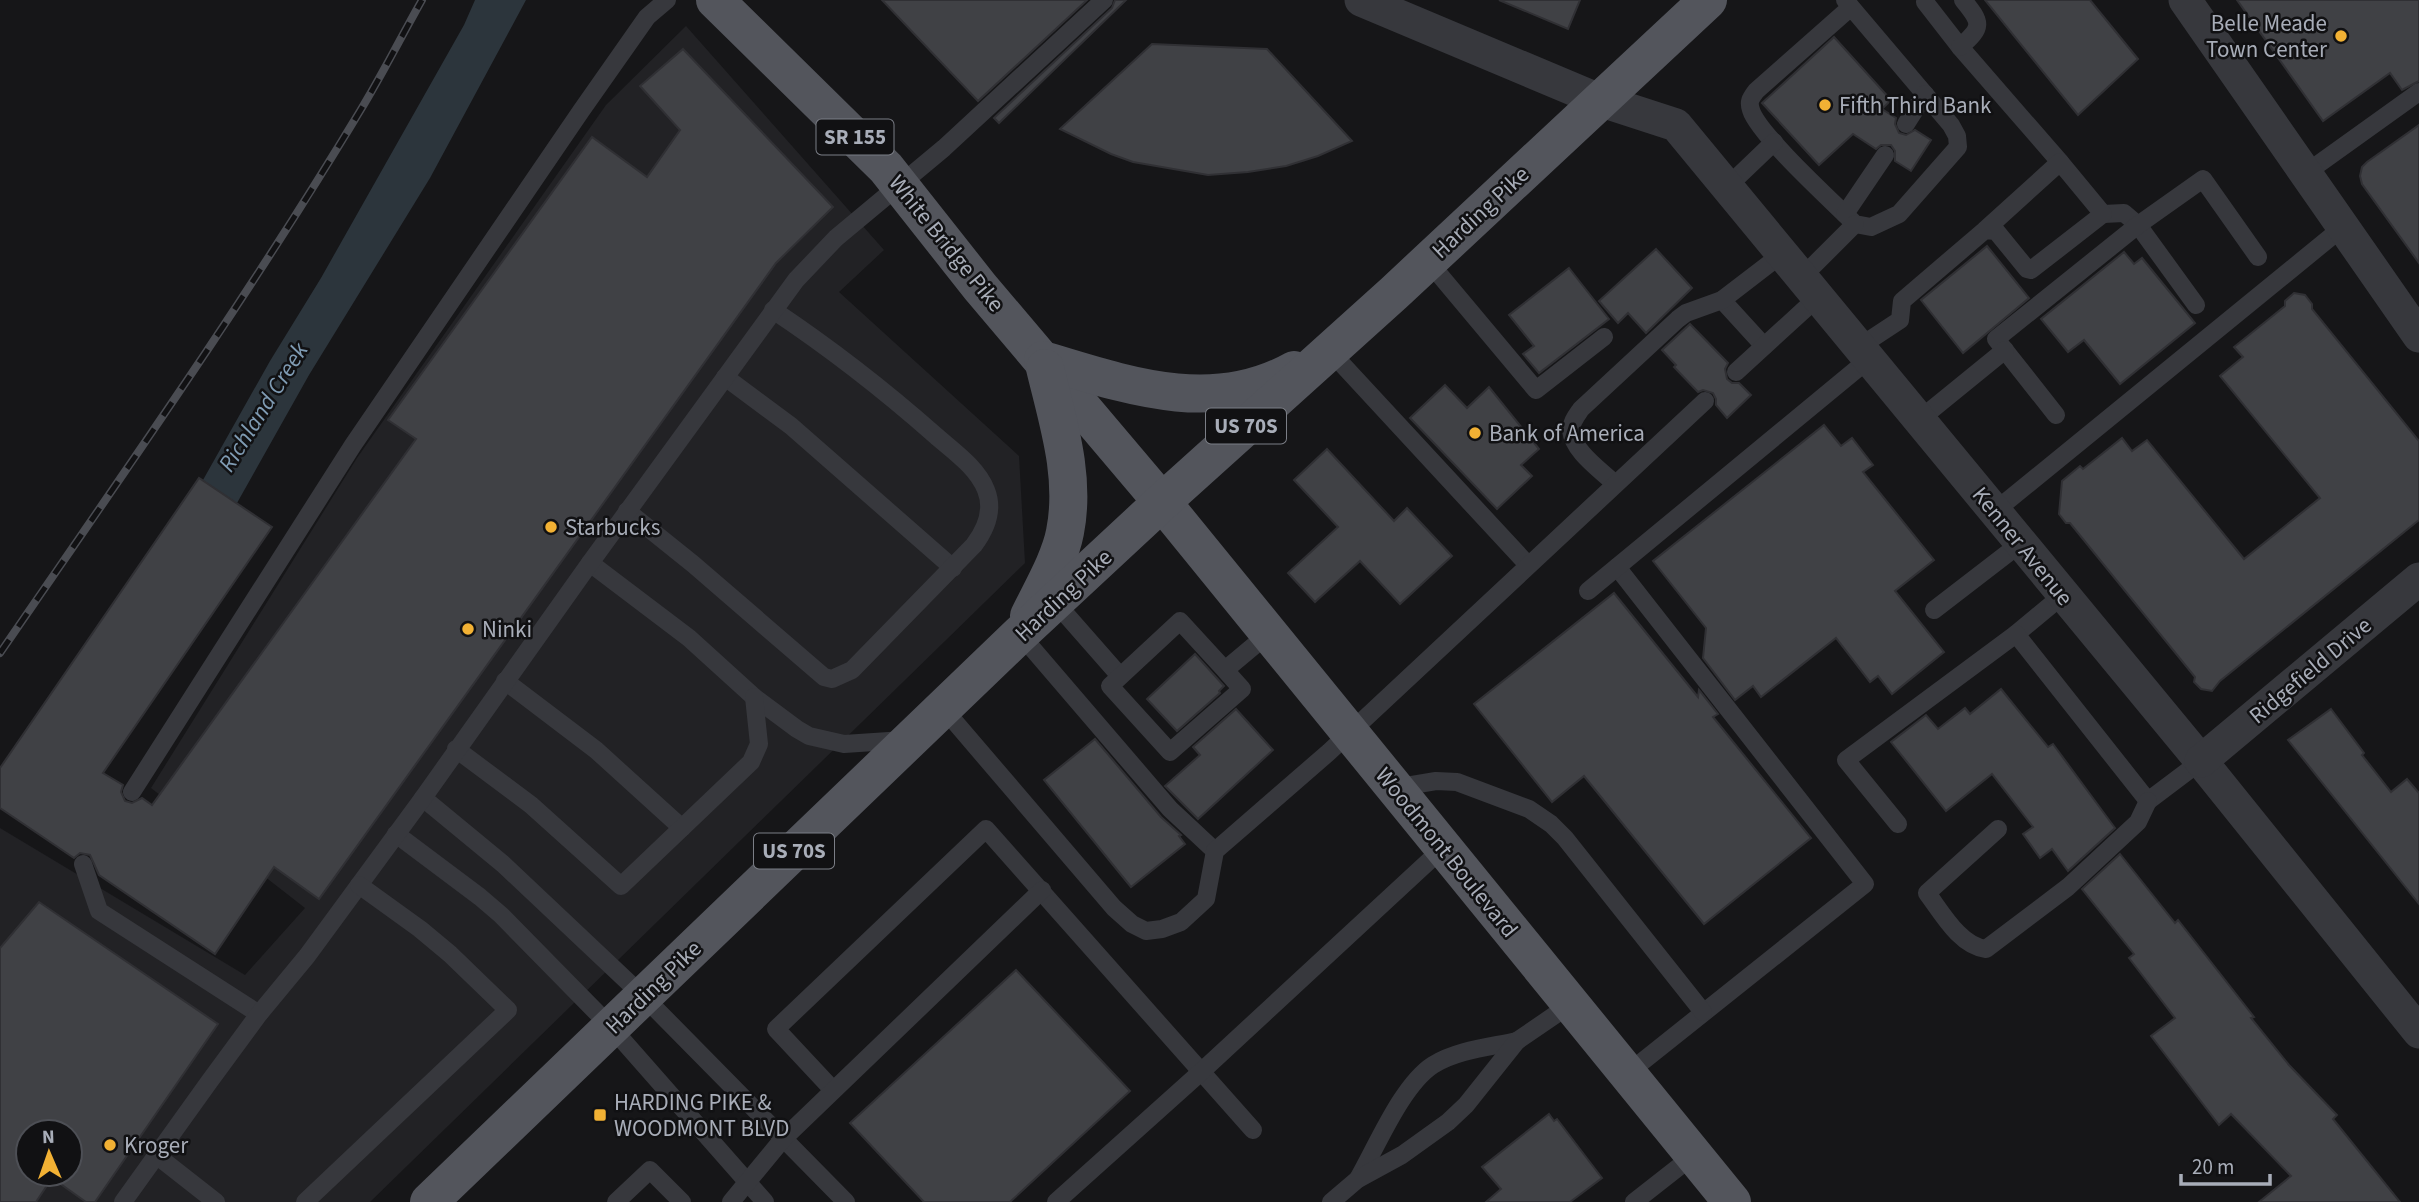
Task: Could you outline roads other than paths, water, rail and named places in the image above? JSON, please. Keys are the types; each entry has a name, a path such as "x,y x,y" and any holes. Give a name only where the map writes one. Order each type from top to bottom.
{"main road":[{"name":"White Bridge Pike","path":"715,0 886,168 980,287 1162,502"},
{"name":"Harding Pike","path":"429,1202 1020,634 1428,261 1708,0"},
{"path":"1043,359 1115,381 1193,395 1239,391 1277,379 1329,350"},
{"path":"1020,634 1065,535 1069,505 1064,448 1043,359"},
{"name":"Woodmont Boulevard","path":"1162,502 1732,1202"}],"street":[{"path":"2185,0 2419,336"},
{"name":"Kenner Avenue","path":"1380,4 1599,100 1676,125 2201,761 2419,1032"},
{"name":"Ridgefield Drive","path":"2201,761 2419,579"}],"lane":[{"path":"132,792 369,422 588,100 647,18 667,0"},
{"path":"123,1202 259,1014 307,956 423,798 773,310 820,254 944,148 1104,0"},
{"path":"1961,47 1976,33 1978,24 1976,16 1964,0"},
{"path":"1925,2 2103,214"},
{"path":"1848,3 1925,94 1951,124 1957,136 1958,147 1899,214 1871,227 1850,219 1774,142 1754,118 1750,107 1750,99 1848,3"},
{"path":"2306,173 2419,92"},
{"path":"1906,124 1925,94"},
{"path":"1727,187 1774,142"},
{"path":"1736,372 1764,346 1800,276 1850,219 1885,155"},
{"path":"1588,591 1864,353 1900,320 1902,301 2060,162"},
{"path":"2056,415 1997,339 2138,225 2203,179 2258,257"},
{"path":"1985,230 1996,231 2027,270 2031,270 2103,214 2124,213 2138,225 2196,305"},
{"path":"1995,511 2343,227"},
{"path":"1428,261 1536,390 1604,337"},
{"path":"1615,484 1582,453 1571,430 1573,420 1609,382 1678,319 1697,308 1800,276"},
{"path":"1722,300 1764,346"},
{"path":"627,511 704,572 810,666 824,677 832,678 852,670 974,545 983,532 990,505 980,479 969,465 896,401 815,338 773,310"},
{"path":"1329,350 1528,565"},
{"path":"1919,420 2005,350"},
{"path":"725,377 791,426 953,568"},
{"path":"943,708 1114,908 1132,924 1146,930 1162,929 1181,922 1206,899 1215,850 1349,733 1706,401"},
{"path":"1934,610 2021,543"},
{"path":"590,563 689,638 754,697 809,736 844,744 911,739"},
{"path":"1617,567 1865,884 1628,1073"},
{"path":"1898,824 1846,760 2016,634 2063,595"},
{"path":"1055,602 1120,676"},
{"path":"1180,621 1224,670 1242,689 1170,752 1110,686 1180,621"},
{"path":"1020,634 1170,809 1215,850"},
{"path":"1224,670 1268,634"},
{"path":"2016,634 2148,801"},
{"path":"505,681 596,750 682,828"},
{"path":"456,749 531,805 621,886 751,762 759,744 754,697"},
{"path":"1998,829 1927,893 1963,938 1977,948 1986,949 2068,887 2138,822 2148,801 2201,761"},
{"path":"1394,788 1436,781 1457,782 1529,809 1551,824 1703,1013"},
{"path":"423,798 521,880 643,997 846,1202"},
{"path":"834,1090 776,1029 986,829 1253,1130"},
{"path":"396,834 480,897 611,1027 765,1202"},
{"path":"1056,1202 1443,848"},
{"path":"83,864 99,911 259,1014"},
{"path":"304,1202 508,1010 450,954 359,885"},
{"path":"731,1202 782,1140 1042,890"},
{"path":"1331,1202 1358,1179 1402,1155 1448,1122 1517,1041 1571,1004"},
{"path":"1358,1179 1403,1097 1422,1073 1444,1059 1517,1041"},
{"path":"1637,1201 1694,1155"},
{"path":"156,1156 216,1202"},
{"path":"616,1202 650,1170 682,1202"}],"water":[{"name":"Richland Creek","path":"475,0 526,0 430,178 309,375 237,503 203,480 270,361 321,278 464,25"}],"railway":[{"path":"0,653 274,249 368,97 422,0"}],"place":[{"name":"Belle Meade Town Center","path":"2341,36"},
{"name":"Fifth Third Bank","path":"1825,105"},
{"name":"Bank of America","path":"1475,433"},
{"name":"Starbucks","path":"551,527"},
{"name":"Ninki","path":"468,629"},
{"name":"HARDING PIKE & WOODMONT BLVD","path":"600,1115"},
{"name":"Kroger","path":"110,1145"}]}
